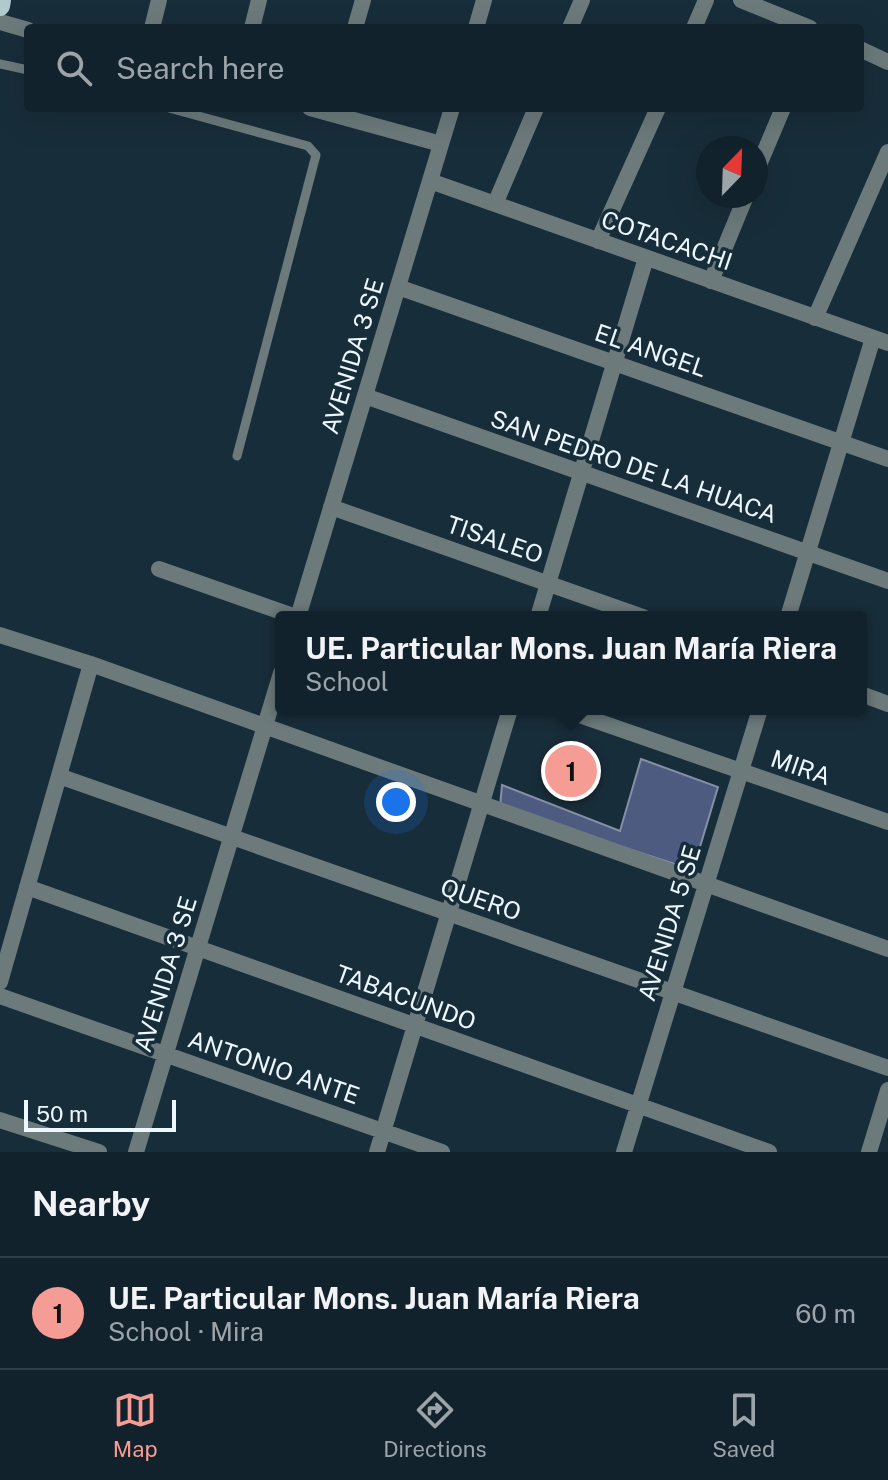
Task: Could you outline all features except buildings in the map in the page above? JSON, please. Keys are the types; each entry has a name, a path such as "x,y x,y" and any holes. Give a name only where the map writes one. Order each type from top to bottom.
{"street":[{"path":"153,24 159,0"},
{"path":"253,24 259,0"},
{"path":"356,24 363,0"},
{"path":"477,24 484,0"},
{"path":"572,24 582,0"},
{"path":"696,24 706,0"},
{"path":"741,0 762,4 802,24"},
{"path":"0,22 24,29"},
{"path":"864,51 888,62"},
{"path":"335,112 441,144"},
{"name":"AVENIDA 3 SE","path":"299,611 451,112"},
{"path":"495,204 534,112"},
{"path":"598,241 656,112"},
{"path":"768,144 781,112"},
{"path":"815,318 888,152"},
{"name":"COTACACHI","path":"430,181 881,341"},
{"path":"711,281 741,208"},
{"path":"540,611 646,258"},
{"name":"EL ANGEL","path":"398,287 888,459"},
{"path":"790,611 841,443 881,341"},
{"name":"SAN PEDRO DE LA HUACA","path":"365,396 888,581"},
{"name":"TISALEO","path":"331,507 626,611"},
{"path":"159,569 280,611"},
{"path":"0,635 91,664 888,949"},
{"path":"0,982 91,664"},
{"name":"AVENIDA 3 SE","path":"136,1152 275,693"},
{"path":"867,696 888,704"},
{"path":"377,1152 508,715"},
{"name":"MIRA","path":"579,715 888,822"},
{"name":"AVENIDA 5 SE","path":"624,1152 758,715"},
{"name":"QUERO","path":"59,776 888,1068"},
{"name":"TABACUNDO","path":"27,887 769,1152"},
{"name":"ANTONIO ANTE","path":"0,996 442,1152"},
{"path":"869,1152 888,1090"},
{"path":"0,1120 99,1152"}],"lane":[{"path":"0,64 24,69"},
{"path":"184,112 308,146 316,155 237,456"}],"place":[{"name":"UE. Particular Mons. Juan María Riera","path":"571,771"}]}
